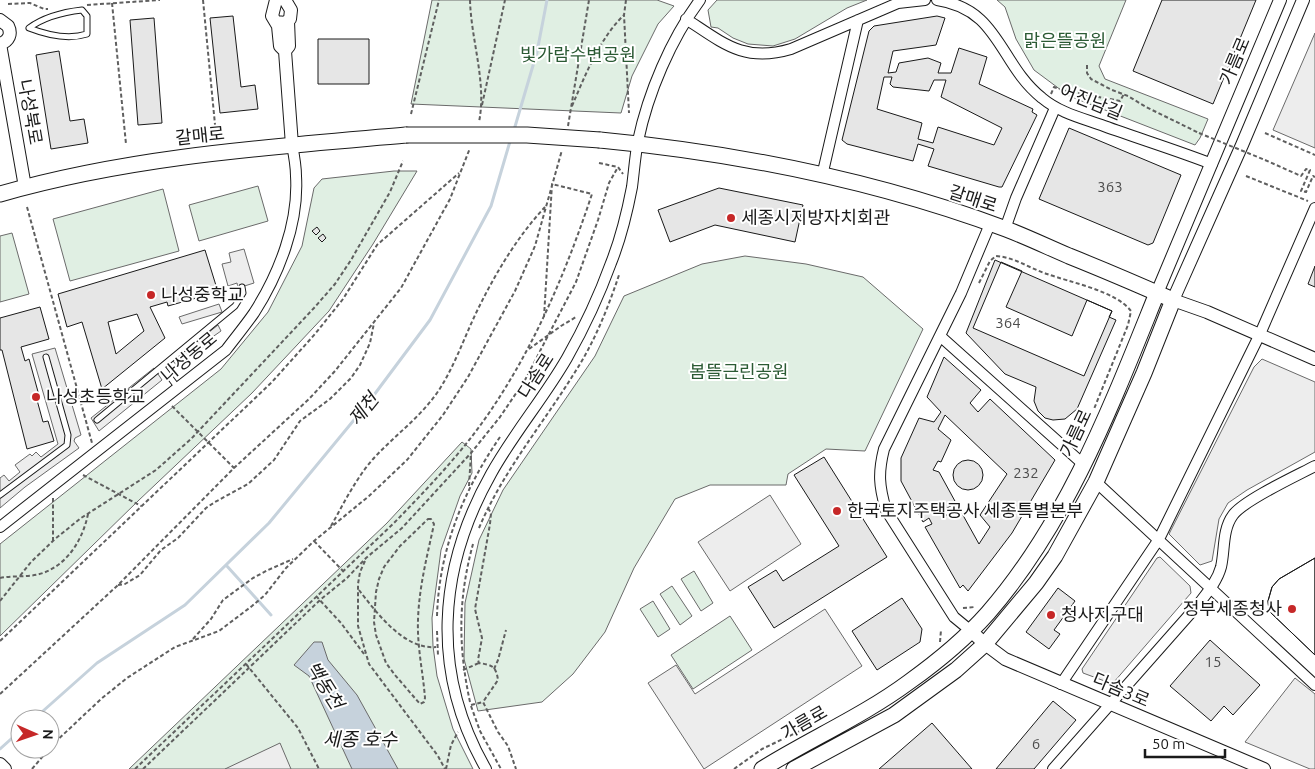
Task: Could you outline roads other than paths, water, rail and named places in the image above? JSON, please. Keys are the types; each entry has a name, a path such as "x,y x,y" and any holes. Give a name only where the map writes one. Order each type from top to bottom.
{"main road":[{"name":"갈매로","path":"0,194 25,187 163,159 406,135 527,135 638,143 722,156 822,176 921,201 1005,229 1173,300"},
{"name":"가름로","path":"762,769 876,704 908,682 970,631 989,612 1038,547 1083,464 1127,367 1157,293"},
{"name":"가름로","path":"794,769 894,715 956,670 985,644 1036,583 1055,556 1096,482 1144,373 1173,300"}],"street":[{"name":"다솜로","path":"486,769 467,731 452,682 447,624 449,593 456,558 466,525 491,473 567,358 586,322 626,220 638,143 646,110 667,58 686,19 700,0"},
{"path":"686,19 731,48 746,53 778,53 791,50 898,3 925,0"},
{"name":"어진남길","path":"937,0 952,2 970,10 982,21 1026,83 1051,105 1212,164"},
{"name":"가름로","path":"1157,293 1280,0"},
{"name":"가름로","path":"1173,300 1242,145 1303,0"},
{"path":"282,21 272,16 272,9 281,3 292,12 278,26 280,46 285,52 292,145"},
{"path":"0,20 6,23 10,30 9,38 0,44"},
{"path":"822,176 858,20"},
{"name":"나성북로","path":"0,44 25,187"},
{"path":"1005,229 1051,105"},
{"name":"나성동로","path":"0,527 226,350 254,313 271,281 287,242 293,216 296,177 292,145"},
{"path":"1061,684 1159,539 1260,334 1311,204"},
{"path":"970,631 954,617 886,510 880,490 879,477 884,449 961,293 990,224"},
{"name":"갈매로","path":"1173,300 1260,334 1315,359"},
{"path":"940,336 1083,464"},
{"path":"1053,769 1211,588 1218,576 1226,534 1233,516 1248,503 1315,466"},
{"path":"1096,482 1315,684"},
{"name":"다솜3로","path":"970,631 1005,659 1264,769"},
{"path":"0,764 5,769"}],"lane":[{"path":"82,10 87,16 86,34 80,36 43,33 29,28 38,22 72,12 82,10"},
{"path":"97,420 235,306 243,293 242,287"},
{"path":"0,495 67,445 68,435 46,357"},
{"path":"162,367 178,388"}],"water":[{"name":"세종 호수","path":"314,642 322,642 328,660 357,695 398,769 352,769 309,676 294,665"}],"waterway":[{"name":"제천","path":"514,130 537,52 547,0"},
{"name":"제천","path":"45,709 97,663 185,605 269,523 368,403 430,320 491,206 511,138"},
{"name":"백동천","path":"226,565 271,615"},
{"name":"제천","path":"0,749 10,740"}],"place":[{"name":"세종시지방자치회관","path":"731,218"},
{"name":"나성중학교","path":"151,295"},
{"name":"나성초등학교","path":"36,397"},
{"name":"한국토지주택공사 세종특별본부","path":"837,511"},
{"name":"정부세종청사","path":"1292,609"},
{"name":"청사지구대","path":"1051,615"}],"park label":[{"name":"맑은뜰공원","path":"1065,41"},
{"name":"빛가람수변공원","path":"578,55"},
{"name":"봄뜰근린공원","path":"739,372"}]}
